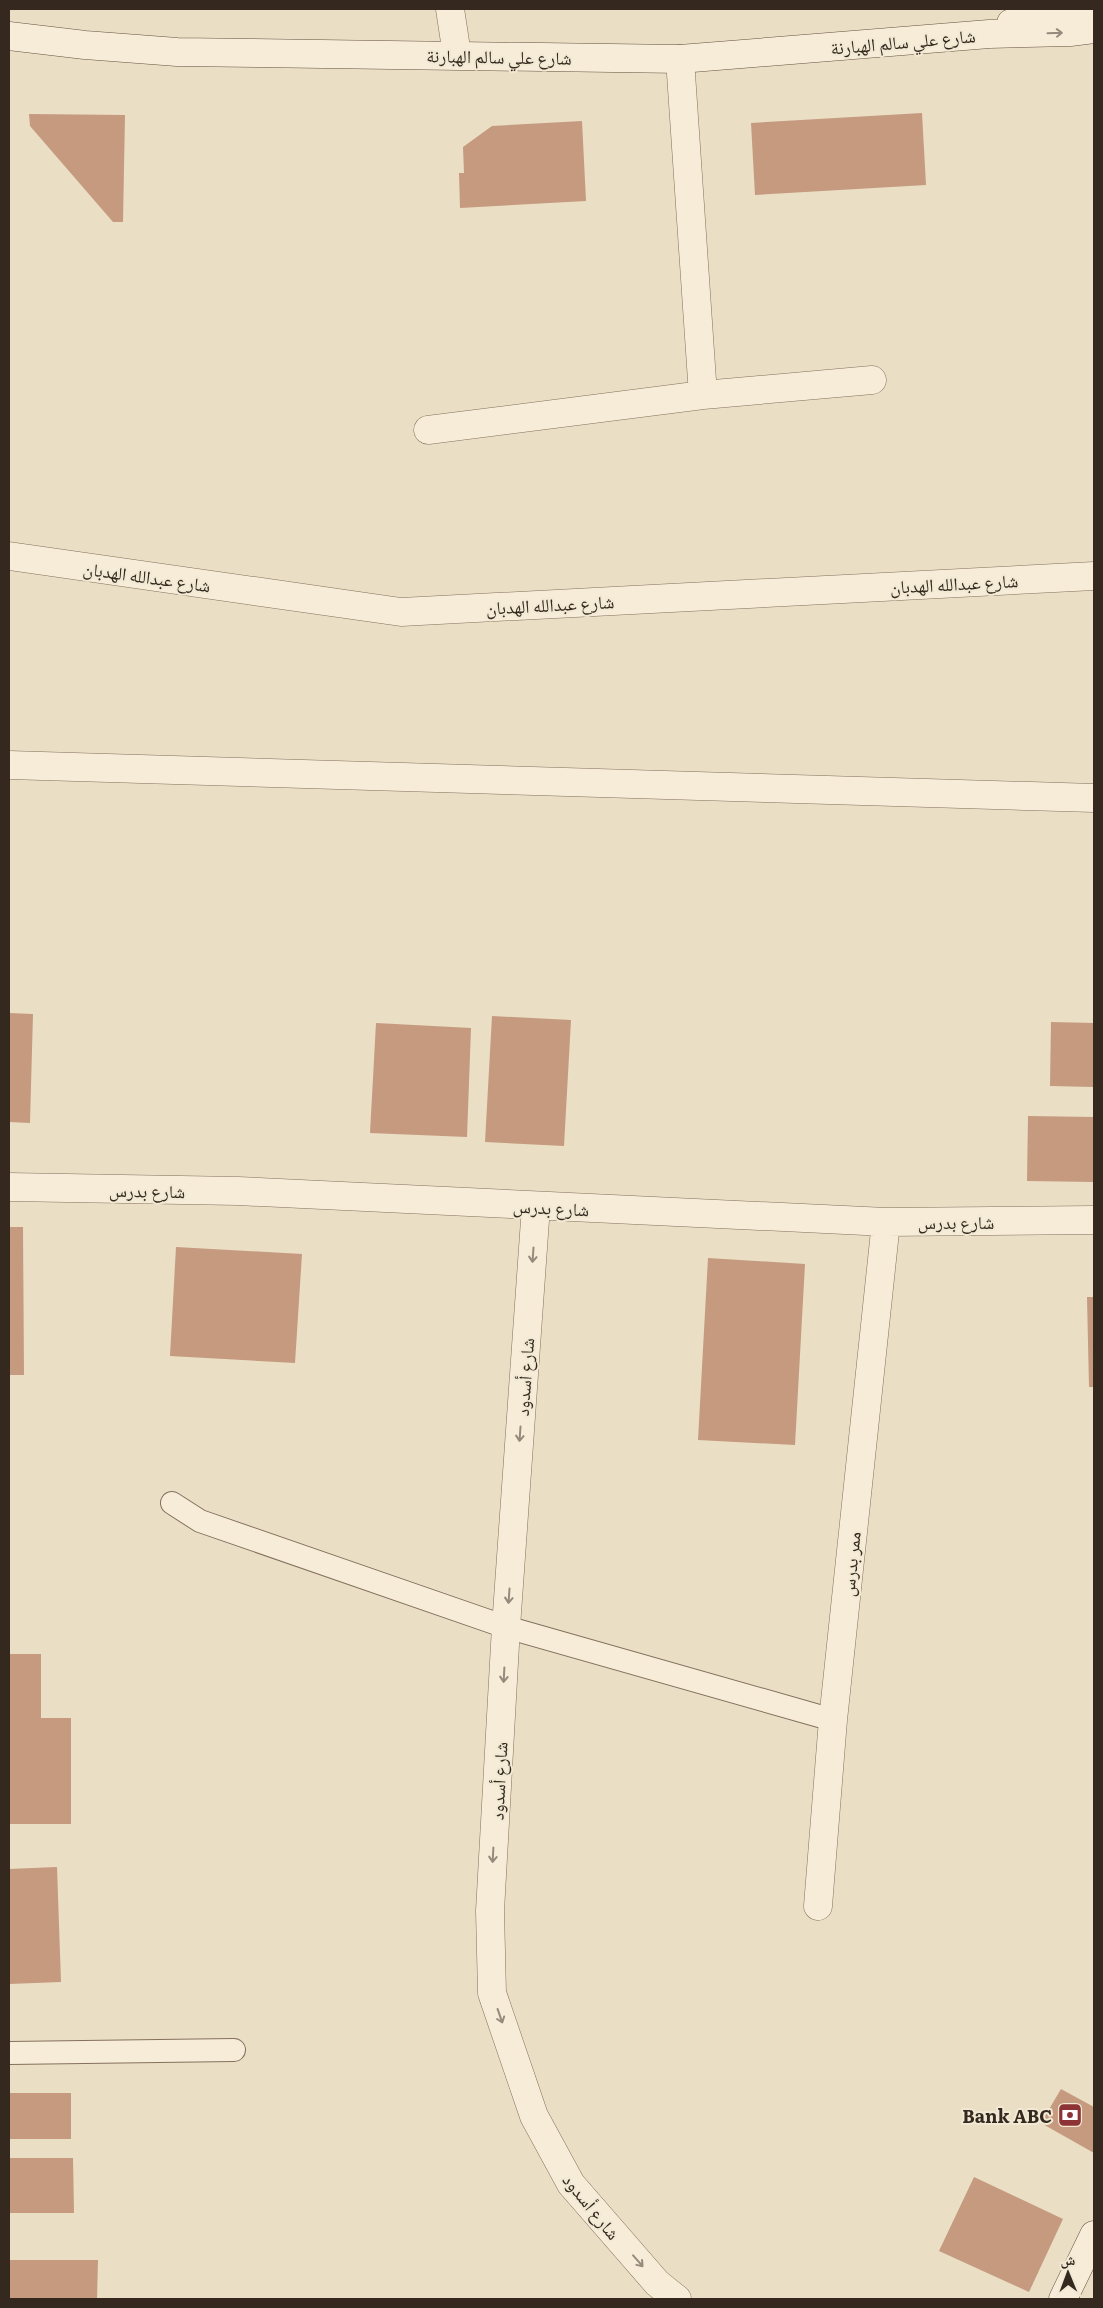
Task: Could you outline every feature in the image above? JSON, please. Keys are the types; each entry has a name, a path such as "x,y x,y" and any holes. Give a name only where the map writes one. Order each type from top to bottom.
{"street":[{"path":"450,9 457,55"},
{"name":"شارع علي سالم الهبارنة","path":"989,34 1025,18 1094,9"},
{"name":"شارع علي سالم الهبارنة","path":"9,36 85,45 178,52 680,59 989,34 1070,32 1094,29"},
{"path":"680,59 703,394"},
{"path":"428,430 703,394 872,380"},
{"name":"شارع عبدالله الهدبان","path":"9,556 401,612 1094,576"},
{"path":"9,765 1094,798"},
{"name":"شارع بدرس","path":"9,1187 238,1192 886,1222 1094,1220"},
{"name":"شارع أسدود","path":"536,1206 506,1627 490,1911 492,1993 534,2116 571,2184 657,2282 677,2299"},
{"name":"ممر بدرس","path":"818,1906 833,1720 886,1222"},
{"path":"1063,2299 1094,2235"}],"lane":[{"path":"172,1503 200,1521 506,1627 833,1720"},
{"path":"9,2053 234,2050"}],"building":[{"path":"922,113 926,185 755,195 751,123"},
{"path":"29,114 125,115 123,222 113,222 30,126"},
{"path":"582,121 586,201 460,208 459,173 464,173 463,147 492,126"},
{"path":"9,1013 33,1014 30,1123 9,1122"},
{"path":"492,1016 571,1020 564,1146 485,1142"},
{"path":"1051,1022 1094,1023 1094,1087 1050,1086"},
{"path":"376,1023 471,1028 467,1137 370,1133"},
{"path":"1028,1116 1094,1117 1094,1182 1027,1181"},
{"path":"9,1227 23,1227 24,1375 9,1375"},
{"path":"176,1247 302,1254 295,1363 170,1356"},
{"path":"708,1258 805,1264 795,1445 698,1440"},
{"path":"1087,1297 1094,1297 1094,1387 1089,1387"},
{"path":"9,1654 41,1654 41,1718 71,1718 71,1824 9,1824"},
{"path":"57,1867 61,1982 9,1984 9,1869"},
{"name":"Bank ABC","path":"1061,2089 1094,2107 1094,2153 1041,2123"},
{"path":"9,2093 71,2093 71,2139 9,2139"},
{"path":"9,2158 73,2158 74,2213 9,2213"},
{"path":"974,2177 1063,2219 1029,2292 939,2251"},
{"path":"9,2260 98,2260 97,2299 9,2299"}],"place":[{"name":"Bank ABC","path":"1070,2115"}]}
